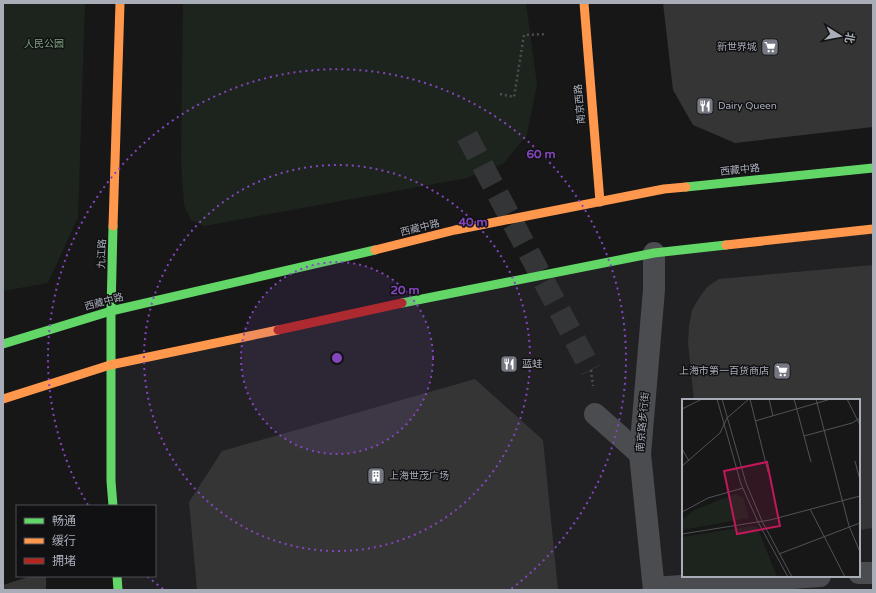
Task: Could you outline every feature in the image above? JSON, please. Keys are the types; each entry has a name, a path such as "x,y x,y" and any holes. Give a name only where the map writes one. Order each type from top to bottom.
{"main road":[{"name":"九江路","path":"113,505 111,481 110,365 120,3"},
{"name":"南京西路","path":"584,3 600,202"},
{"name":"西藏中路","path":"3,344 111,311 328,262 456,230 664,189 873,168"},
{"path":"3,399 110,365 409,302 654,254 873,229"},
{"path":"117,577 118,590"}],"street":[{"name":"南京路步行街","path":"654,254 654,290 640,454 654,589"},
{"path":"596,414 640,454"},
{"path":"860,574 873,573"},
{"path":"654,589 804,577"}],"path":[{"path":"500,94 514,97 524,35 547,34"}],"shaded area":[{"path":"873,232 873,590 118,590 117,577 156,577 156,505 113,505 110,365 654,253"}],"green space":[{"name":"人民公园","path":"3,3 85,3 78,217 48,283 3,291"},
{"path":"183,3 526,3 537,84 527,135 504,163 467,178 204,226 191,220 184,205 181,161"}],"building":[{"name":"新世界城","path":"663,3 873,3 873,127 735,143 693,125 673,90"},
{"name":"上海市第一百货商店","path":"873,265 873,528 860,530 860,399 694,399 688,343 692,310 707,287 719,279"},
{"name":"上海世茂广场","path":"475,379 543,440 558,590 197,590 189,502 222,451"},
{"path":"28,577 46,577 46,590 3,590 3,585"}],"tunnel":[{"path":"467,136 591,370"}],"traffic: fast":[{"path":"686,187 873,168"},
{"path":"113,226 111,311 111,481 113,505"},
{"path":"402,303 654,253 726,245"},
{"path":"3,344 111,311 375,250"},
{"path":"117,577 118,590"}],"traffic: slow":[{"path":"113,226 120,3"},
{"path":"584,3 600,202"},
{"path":"375,250 455,230 664,189 686,187"},
{"path":"726,245 873,229"},
{"path":"3,399 110,365 278,330"}],"traffic: jam":[{"path":"278,330 402,303"}],"place":[{"name":"新世界城","path":"770,47"},
{"name":"Dairy Queen","path":"705,106"},
{"name":"蓝蛙","path":"509,364"},
{"name":"上海市第一百货商店","path":"782,371"},
{"name":"上海世茂广场","path":"376,476"}]}
